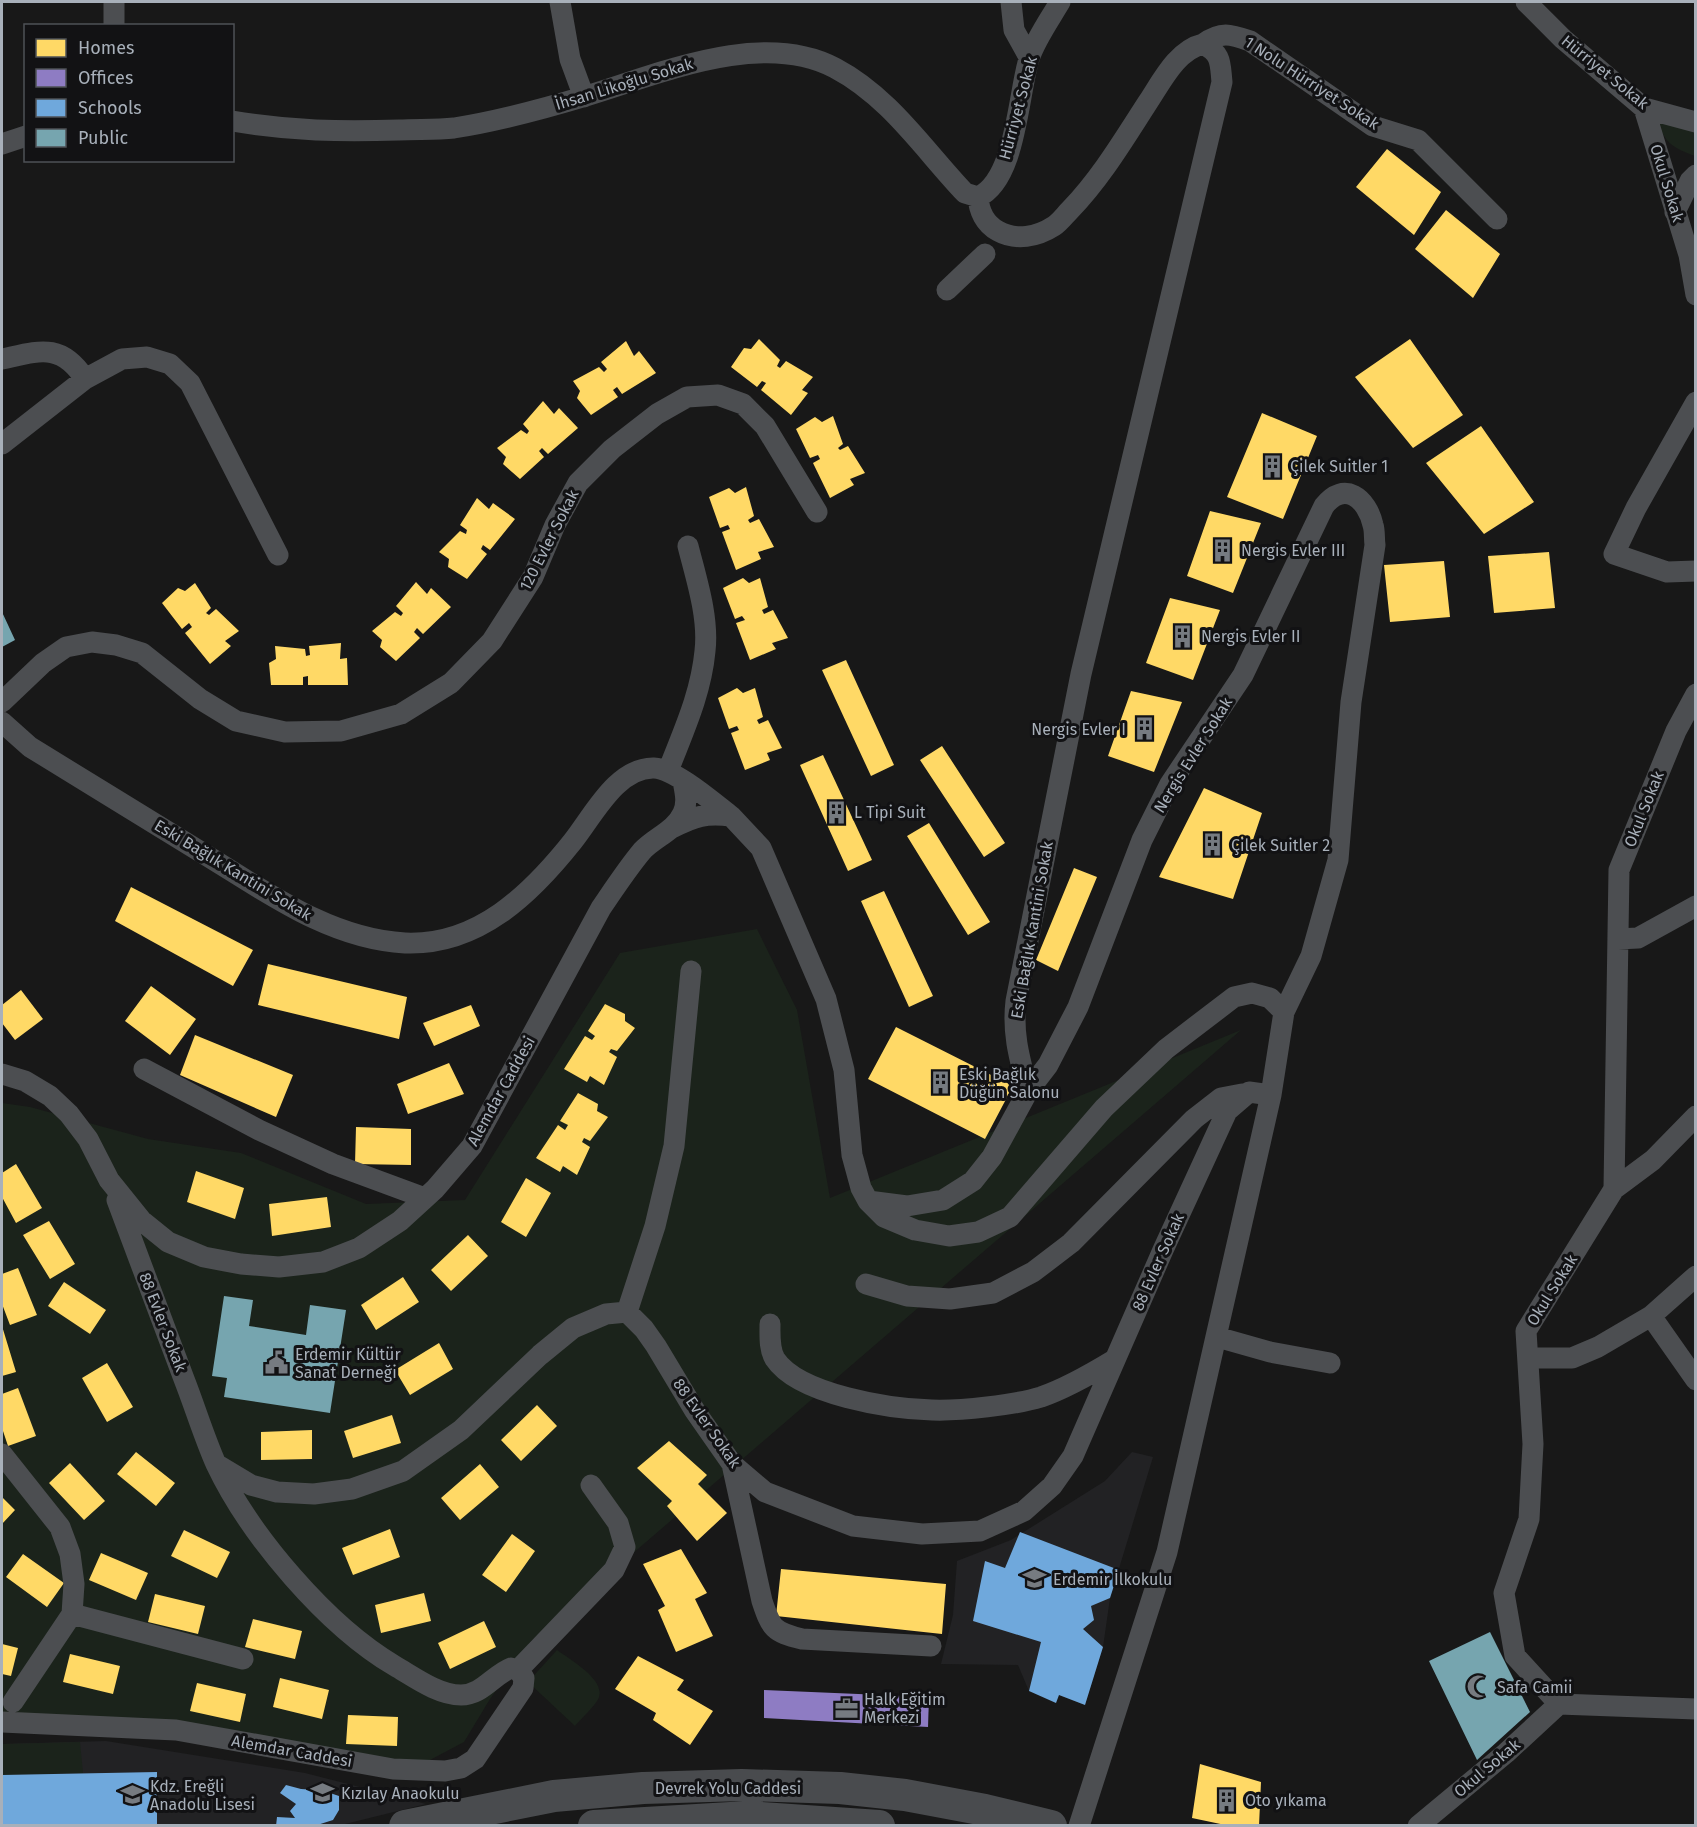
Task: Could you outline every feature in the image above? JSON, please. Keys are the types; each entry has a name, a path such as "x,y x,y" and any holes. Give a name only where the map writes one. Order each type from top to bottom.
{"highway":[{"name":"Devrek Yolu Caddesi","path":"405,1826 554,1796 643,1788 742,1785 840,1788 905,1795 986,1810 1051,1826"},
{"name":"Devrek Yolu Caddesi","path":"594,1826 748,1817 879,1826"}],"street":[{"path":"114,2 114,24"},
{"path":"560,2 570,59 584,97"},
{"path":"1011,2 1014,30 1029,57"},
{"name":"Hürriyet Sokak","path":"971,195 988,193 1009,156 1029,57 1060,2"},
{"name":"Hürriyet Sokak","path":"1526,2 1563,39 1644,108 1695,122"},
{"name":"1 Nolu Hürriyet Sokak","path":"971,195 990,227 1004,234 1017,237 1034,236 1055,226 1081,199 1117,150 1166,75 1193,46 1203,44 1215,36 1231,34 1250,40 1373,126 1418,140 1497,219"},
{"name":"Eski Bağlık Kantini Sokak","path":"1028,1091 1016,1042 1014,1020 1088,643 1221,82 1220,60 1213,49 1203,44"},
{"name":"İhsan Likoğlu Sokak","path":"234,121 339,132 452,128 515,116 727,55 766,53 803,56 835,68 865,88 896,114 971,195"},
{"name":"Okul Sokak","path":"1644,108 1689,255 1695,295"},
{"path":"2,144 24,137"},
{"path":"1676,212 1695,175"},
{"path":"946,290 985,254"},
{"path":"2,359 32,352 51,351 68,358 85,379"},
{"path":"2,444 85,379 122,359 147,357 170,364 190,383 278,555"},
{"name":"120 Evler Sokak","path":"2,702 43,663 66,647 92,642 116,645 142,653 200,699 236,721 285,732 341,731 401,714 450,683 492,641 533,577 555,525 578,483 612,449 657,414 687,397 718,395 743,404 765,426 817,512"},
{"path":"1695,402 1635,508 1614,554 1667,572 1695,571"},
{"name":"Nergis Evler Sokak","path":"1028,1091 1048,1065 1078,1007 1142,840 1170,783 1243,675 1324,506 1331,497 1341,492 1354,495 1366,507 1373,524 1375,545 1351,702 1338,860 1311,956 1284,1012"},
{"path":"688,546 702,605 706,650 697,696 675,776 731,816 761,848 826,999 844,1070 852,1155 861,1188 868,1201 884,1217 915,1230 949,1236 978,1232 1010,1217 1104,1108 1166,1049 1234,997 1252,993 1270,998 1284,1012 1271,1095 1167,1552 1079,1826"},
{"name":"Okul Sokak","path":"1418,1826 1506,1753 1559,1704 1515,1656 1504,1593 1529,1519 1533,1444 1526,1331 1614,1189 1619,870 1676,731 1695,694"},
{"name":"Eski Bağlık Kantini Sokak","path":"2,723 30,747 299,912 350,933 405,943 450,939 493,919 531,889 573,841 612,788 636,772 654,768 675,776"},
{"path":"1676,731 1695,723"},
{"name":"Alemdar Caddesi","path":"2,1074 25,1081 50,1096 69,1114 88,1139 109,1180 142,1221 168,1242 204,1257 241,1264 279,1267 323,1262 359,1248 400,1221 425,1198 472,1146 601,908 644,849 672,828 683,813 687,799 675,776"},
{"path":"672,828 693,817 711,814 731,816"},
{"path":"1618,939 1638,938 1695,906"},
{"path":"216,1464 251,1485 277,1492 314,1494 352,1489 403,1471 461,1430 540,1355 573,1328 606,1314 627,1312 655,1226 674,1146 692,971"},
{"path":"144,1069 259,1130 333,1164 425,1198"},
{"path":"868,1201 907,1206 943,1200 973,1181 992,1157 1028,1091"},
{"path":"867,1284 907,1296 950,1299 993,1293 1033,1272 1071,1243 1194,1119 1221,1098 1249,1092 1271,1095"},
{"name":"88 Evler Sokak","path":"627,1312 644,1329 656,1346 695,1412 732,1464 765,1492 853,1527 922,1534 980,1531 1024,1511 1052,1486 1073,1456 1162,1250 1227,1111 1249,1092"},
{"path":"1614,1189 1653,1160 1695,1116"},
{"name":"88 Evler Sokak","path":"109,1180 216,1464 246,1515 279,1562 334,1619 380,1657 444,1692 459,1695 473,1694 502,1672 512,1668 518,1670"},
{"path":"1528,1358 1572,1358 1598,1347 1651,1316 1695,1276"},
{"path":"1651,1316 1695,1380"},
{"path":"770,1324 770,1347 776,1360 793,1377 819,1390 878,1404 932,1410 987,1407 1039,1397 1077,1382 1114,1360"},
{"path":"1217,1336 1270,1352 1330,1363"},
{"path":"2,1454 60,1527 70,1554 74,1584 72,1614 14,1702"},
{"path":"732,1464 762,1601 770,1623 782,1634 802,1639 931,1646"},
{"path":"518,1670 614,1570 625,1547 618,1523 591,1485"},
{"path":"72,1614 243,1659"},
{"name":"Alemdar Caddesi","path":"2,1722 176,1730 393,1769 445,1771 461,1768 475,1759 484,1747 523,1689 524,1678 518,1670"},
{"path":"1559,1704 1695,1709"}],"shaded area":[{"path":"1657,122 1695,129 1695,156 1671,144"},
{"path":"757,929 797,1010 830,1198 1241,1030 531,1641 490,1699 464,1742 413,1769 176,1730 2,1722 2,1103 30,1107 148,1139 241,1153 366,1204 465,1200 620,953"},
{"name":"Erdemir İlkokulu","path":"1132,1452 1153,1457 1110,1598 1103,1647 1085,1705 1059,1695 1029,1691 1018,1665 941,1664 953,1615 957,1561 1011,1540 1105,1481"},
{"path":"557,1650 585,1670 597,1683 599,1690 599,1697 595,1704 575,1726 528,1682"},
{"name":"Kdz. Ereğli Anadolu Lisesi","path":"106,1741 305,1773 426,1804 341,1825 2,1825 2,1744"},
{"path":"80,1742 83,1773 2,1775 2,1744"}],"building: Homes":[{"path":"1387,149 1441,192 1414,235 1356,187"},
{"path":"1446,210 1500,254 1473,298 1415,249"},
{"path":"759,339 780,360 777,366 780,368 786,361 813,377 802,390 808,393 791,415 761,390 766,383 762,381 757,387 731,367 744,348 751,349"},
{"path":"1410,339 1463,415 1413,448 1355,377"},
{"path":"626,341 634,356 639,351 656,373 622,394 617,387 613,390 618,397 591,415 577,398 580,391 573,381 599,367 604,372 607,369 601,362"},
{"path":"543,401 554,414 559,408 578,428 548,454 542,448 539,451 544,457 520,479 503,464 506,457 497,448 521,430 527,434 529,431 523,424"},
{"name":"Çilek Suitler 1","path":"1262,413 1317,436 1283,519 1227,497"},
{"path":"833,416 843,444 838,448 840,450 848,446 865,473 850,479 854,485 830,498 813,463 820,459 818,455 810,458 796,429 815,417 822,422"},
{"path":"1481,426 1534,502 1484,534 1426,463"},
{"path":"746,487 754,516 748,520 750,523 759,519 774,547 758,552 761,559 736,570 722,532 730,529 728,525 720,528 709,497 729,488 735,493"},
{"path":"477,498 489,509 493,503 515,519 490,550 483,545 481,549 487,554 467,579 448,567 449,559 439,552 460,531 466,534 467,530 460,525"},
{"name":"Nergis Evler III","path":"1210,511 1261,523 1233,593 1187,576"},
{"path":"1549,552 1555,608 1494,613 1488,556"},
{"path":"1444,561 1450,617 1390,622 1384,565"},
{"path":"743,578 749,583 760,578 768,607 762,610 764,614 773,610 788,638 772,643 776,649 750,660 736,623 745,620 742,616 735,619 723,588"},
{"path":"416,582 427,594 431,588 451,607 423,634 417,628 414,632 420,638 396,661 380,647 382,640 372,631 395,612 401,616 403,613 396,606"},
{"path":"195,583 211,608 206,613 209,615 216,609 239,631 225,641 231,646 210,664 185,633 192,627 189,623 182,629 162,603 178,588 185,591"},
{"name":"Nergis Evler II","path":"1170,598 1220,610 1193,680 1146,663"},
{"path":"341,643 340,659 347,658 348,685 308,685 308,676 303,677 303,685 271,685 269,663 276,659 275,646 305,649 306,656 310,655 309,646"},
{"name":"L Tipi Suit","path":"846,660 894,765 871,776 822,670"},
{"path":"737,688 743,693 755,688 763,717 757,720 759,724 768,720 782,748 767,753 770,760 745,770 731,733 739,730 737,726 729,729 718,698"},
{"name":"Nergis Evler I","path":"1131,691 1182,702 1154,772 1108,756"},
{"name":"L Tipi Suit","path":"942,746 1005,843 984,857 920,760"},
{"name":"L Tipi Suit","path":"823,755 872,860 848,871 800,765"},
{"name":"Çilek Suitler 2","path":"1204,788 1262,813 1233,899 1159,877"},
{"name":"L Tipi Suit","path":"929,823 990,922 968,935 907,836"},
{"path":"1074,868 1097,877 1058,971 1036,960"},
{"path":"131,887 253,950 233,986 115,921"},
{"path":"884,891 933,996 909,1007 861,901"},
{"path":"268,964 407,997 399,1039 258,1005"},
{"path":"151,986 196,1019 170,1055 125,1021"},
{"path":"21,990 43,1019 15,1040 2,1023 2,1005"},
{"path":"605,1004 625,1014 625,1021 635,1028 617,1051 611,1049 609,1052 617,1057 604,1085 590,1076 587,1082 564,1069 585,1036 592,1040 595,1036 588,1031"},
{"path":"471,1005 480,1026 434,1046 423,1023"},
{"name":"Eski Bağlık Düğün Salonu","path":"896,1027 1013,1086 985,1139 868,1079"},
{"path":"195,1035 293,1075 276,1117 180,1075"},
{"path":"449,1063 464,1094 408,1114 397,1084"},
{"path":"578,1093 598,1104 597,1111 608,1117 590,1141 584,1138 582,1142 590,1147 577,1175 563,1166 560,1172 536,1158 558,1125 565,1130 568,1125 560,1121"},
{"path":"356,1127 411,1129 411,1165 355,1164"},
{"path":"16,1164 42,1208 16,1223 2,1197 2,1173"},
{"path":"196,1171 244,1188 235,1219 187,1202"},
{"path":"526,1178 551,1193 526,1237 501,1222"},
{"path":"327,1197 331,1227 272,1236 269,1204"},
{"path":"49,1221 75,1264 50,1279 23,1235"},
{"path":"468,1235 488,1256 451,1291 431,1270"},
{"path":"18,1268 37,1315 10,1325 2,1304 2,1274"},
{"path":"403,1277 419,1302 376,1330 361,1305"},
{"path":"64,1282 106,1310 90,1334 48,1306"},
{"path":"2,1326 16,1372 2,1376"},
{"path":"439,1343 453,1369 410,1395 395,1370"},
{"path":"107,1363 133,1407 107,1422 82,1378"},
{"path":"18,1388 36,1436 8,1446 2,1428 2,1394"},
{"path":"537,1405 557,1426 521,1461 501,1440"},
{"path":"392,1415 401,1443 353,1458 344,1431"},
{"path":"312,1430 312,1459 261,1460 261,1432"},
{"path":"669,1441 707,1475 698,1484 727,1513 697,1541 667,1506 672,1501 637,1468"},
{"path":"136,1452 175,1483 156,1506 117,1474"},
{"path":"70,1463 105,1501 84,1520 49,1483"},
{"path":"480,1464 499,1487 460,1520 441,1498"},
{"path":"2,1497 15,1510 2,1524"},
{"path":"390,1529 400,1557 353,1575 342,1548"},
{"path":"184,1530 230,1552 217,1578 171,1556"},
{"path":"512,1534 535,1551 506,1592 482,1575"},
{"path":"681,1549 707,1593 695,1599 713,1636 676,1652 658,1610 665,1606 643,1564"},
{"path":"101,1553 148,1573 136,1600 89,1580"},
{"path":"23,1554 64,1583 47,1607 6,1577"},
{"path":"781,1569 946,1584 942,1634 776,1616"},
{"path":"424,1593 431,1621 381,1633 375,1605"},
{"path":"155,1594 205,1606 198,1634 148,1622"},
{"path":"253,1619 302,1631 295,1659 245,1647"},
{"path":"484,1621 496,1647 450,1669 438,1643"},
{"path":"2,1644 18,1648 11,1676 2,1674"},
{"path":"70,1654 120,1666 113,1694 63,1682"},
{"path":"638,1656 684,1680 677,1690 713,1711 690,1745 653,1720 656,1713 615,1689"},
{"path":"280,1678 329,1690 322,1719 273,1707"},
{"path":"197,1683 246,1694 240,1722 190,1711"},
{"path":"348,1715 398,1717 397,1746 346,1744"},
{"name":"Oto yıkama","path":"1200,1764 1261,1782 1259,1826 1230,1826 1192,1818"}],"building: Offices":[{"name":"Halk Eğitim Merkezi","path":"764,1690 929,1697 928,1727 764,1718"}],"building: Schools":[{"path":"1020,1532 1119,1570 1110,1598 1091,1606 1094,1620 1083,1629 1103,1647 1085,1705 1059,1695 1056,1703 1029,1691 1041,1642 973,1621 985,1561 1005,1568"},
{"path":"157,1772 157,1826 2,1826 2,1775"},
{"path":"286,1785 316,1790 318,1785 332,1789 330,1793 339,1796 339,1810 333,1820 314,1826 276,1826 277,1817 295,1818 290,1811 296,1804 280,1793"}],"building: Public":[{"path":"2,612 15,640 2,647"},
{"path":"224,1296 253,1300 249,1326 306,1335 310,1305 346,1310 330,1413 224,1397 227,1378 212,1376"},
{"name":"Safa Camii","path":"1490,1632 1530,1712 1477,1760 1429,1661"}],"place":[{"name":"Çilek Suitler 1","path":"1272,466"},
{"name":"Nergis Evler III","path":"1223,550"},
{"name":"Nergis Evler II","path":"1183,636"},
{"name":"Nergis Evler I","path":"1144,729"},
{"name":"L Tipi Suit","path":"836,812"},
{"name":"Çilek Suitler 2","path":"1213,845"},
{"name":"Eski Bağlık Düğün Salonu","path":"941,1083"},
{"name":"Erdemir Kültür Sanat Derneği","path":"277,1363"},
{"name":"Erdemir İlkokulu","path":"1035,1579"},
{"name":"Safa Camii","path":"1479,1687"},
{"name":"Halk Eğitim Merkezi","path":"846,1708"},
{"name":"Kızılay Anaokulu","path":"323,1793"},
{"name":"Kdz. Ereğli Anadolu Lisesi","path":"132,1795"},
{"name":"Oto yıkama","path":"1227,1800"}]}
